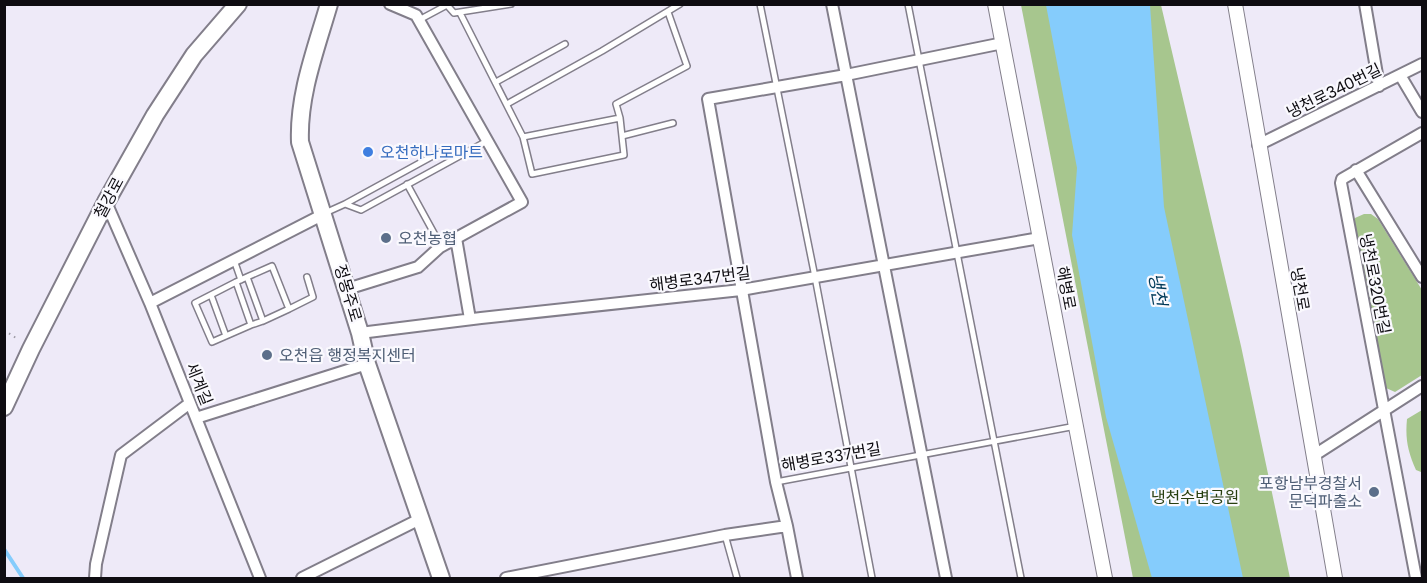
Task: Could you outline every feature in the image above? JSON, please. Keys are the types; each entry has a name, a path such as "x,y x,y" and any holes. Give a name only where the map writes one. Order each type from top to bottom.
{"main road":[{"name":"철강로","path":"4,407 106,202 155,116 194,55 238,4"},
{"name":"정몽주로","path":"328,4 301,102 300,142 360,333 367,364 422,518 441,579"},
{"name":"해병로","path":"996,4 1105,579"},
{"name":"냉천로","path":"1235,4 1335,579"}],"street":[{"path":"347,290 418,267 441,246 522,202 416,15 390,4"},
{"path":"832,4 946,579"},
{"path":"1365,4 1379,86"},
{"path":"776,482 708,99 846,75 1003,43"},
{"name":"냉천로340번길","path":"1258,145 1422,64"},
{"path":"1400,75 1422,112"},
{"path":"1422,133 1356,170 1422,277"},
{"name":"냉천로320번길","path":"1356,170 1342,179 1341,183 1416,579"},
{"name":"세계길","path":"106,202 150,303 261,579"},
{"path":"150,303 324,214"},
{"path":"456,238 471,319"},
{"name":"해병로347번길","path":"360,333 741,290 1040,238"},
{"path":"196,418 367,364"},
{"path":"1313,456 1422,386"},
{"path":"95,579 96,564 121,455 190,403"},
{"name":"해병로337번길","path":"776,482 797,579"},
{"path":"302,579 422,518"},
{"path":"506,579 725,535 787,526"}],"lane":[{"path":"419,20 446,5 454,13 511,4"},
{"path":"507,104 681,4"},
{"path":"760,4 872,579"},
{"path":"908,4 1021,579"},
{"path":"460,12 523,137 532,174 624,155 616,104 687,66 668,12"},
{"path":"496,82 565,44"},
{"path":"523,137 620,118"},
{"path":"622,136 673,123"},
{"path":"345,204 361,210 487,141"},
{"path":"324,214 440,152 453,159"},
{"path":"408,184 441,246"},
{"path":"234,260 251,325"},
{"path":"289,309 272,266 195,303 212,342 263,321 289,309 313,297 307,277"},
{"path":"241,280 263,321"},
{"path":"211,295 226,336"},
{"name":"해병로337번길","path":"776,482 1076,426"},
{"path":"725,535 737,579"}],"path":[{"path":"4,330 31,349"}],"green space":[{"name":"냉천수변공원","path":"1021,5 1161,5 1241,346 1290,578 1133,578"},
{"path":"1371,214 1378,219 1422,290 1422,375 1395,392 1386,388 1355,230 1355,218"},
{"path":"1422,410 1421,472 1416,470 1411,457 1406,426 1407,419"}],"water":[{"name":"냉천수변공원","path":"1046,5 1150,5 1164,207 1243,578 1152,578 1106,417 1072,235 1077,168"}],"waterway":[{"path":"4,549 23,578"}],"place":[{"name":"오천하나로마트","path":"368,152"},
{"name":"오천농협","path":"386,238"},
{"name":"오천읍 행정복지센터","path":"267,355"},
{"name":"포항남부경찰서 문덕파출소","path":"1374,492"}],"water label":[{"name":"냉천","path":"1158,289"}]}
